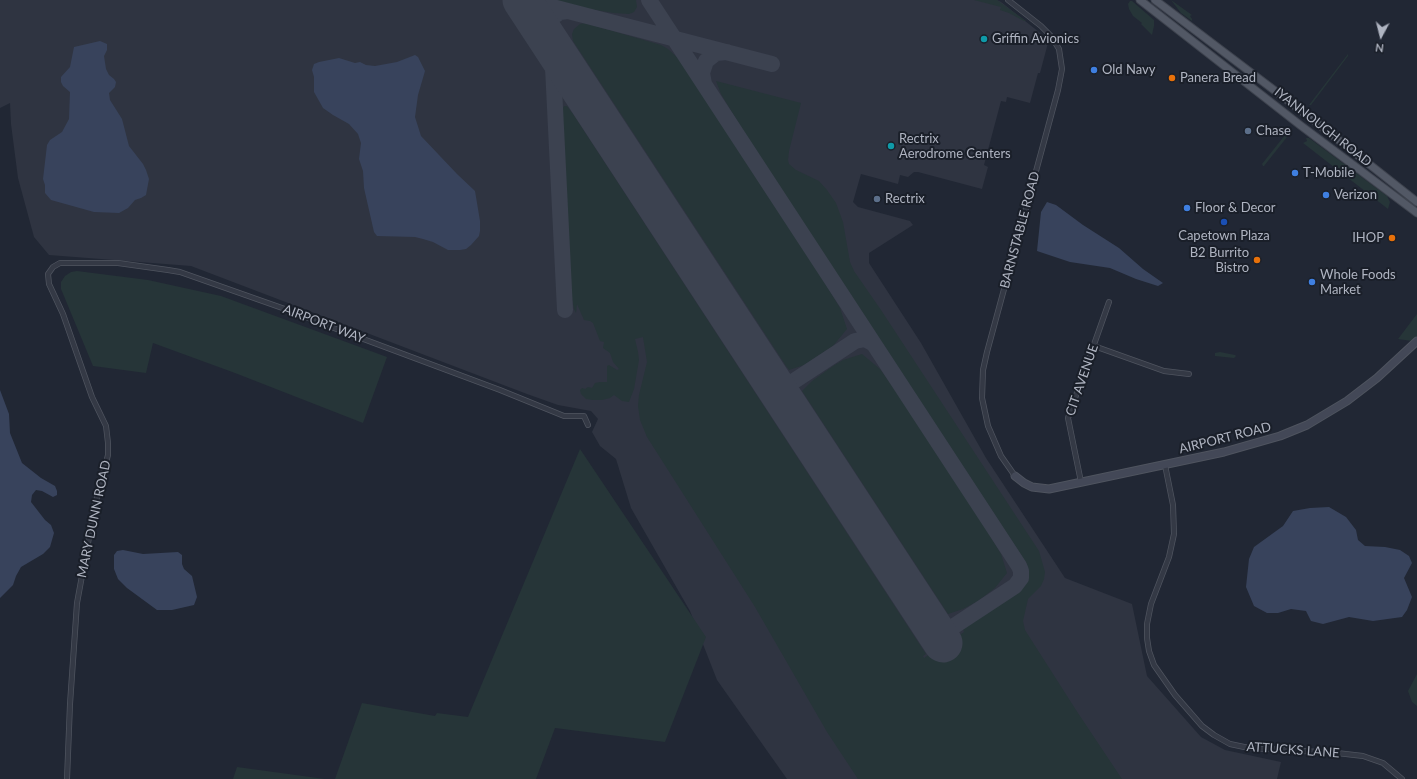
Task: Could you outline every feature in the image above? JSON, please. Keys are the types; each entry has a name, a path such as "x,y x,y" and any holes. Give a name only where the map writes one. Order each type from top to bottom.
{"main road":[{"name":"IYANNOUGH ROAD","path":"1140,0 1304,128 1417,213"},
{"name":"IYANNOUGH ROAD","path":"1155,0 1307,115 1417,202"}],"street":[{"name":"BARNSTABLE ROAD","path":"1008,0 1041,26 1051,36 1059,49 1062,69 1057,96 983,370 982,398 988,426 1001,456 1015,476"},
{"name":"AIRPORT WAY","path":"50,270 53,266 60,263 118,263 180,272 302,315 564,416 584,416 588,425"},
{"name":"MARY DUNN ROAD","path":"50,270 48,274 49,284 63,314 92,397 106,426 108,443 108,455 95,505 77,603 70,704 67,779"},
{"name":"CIT AVENUE","path":"1081,482 1068,418 1109,302"},
{"name":"AIRPORT ROAD","path":"1015,476 1027,485 1039,489 1049,488 1165,465 1257,444 1307,425 1335,409 1361,392 1417,341"},
{"path":"1094,346 1159,370 1177,374 1189,374"},
{"name":"ATTUCKS LANE","path":"1165,465 1173,505 1174,534 1169,557 1149,612 1147,638 1149,651 1154,665 1175,695 1202,726 1230,744 1249,748 1363,756 1382,763 1402,779"}],"shaded area":[{"path":"0,0 997,0 1001,2 1039,32 1048,43 1030,103 1007,97 1006,102 1001,101 984,165 988,167 982,189 918,172 914,172 908,177 900,175 898,184 861,174 853,202 858,207 910,221 913,225 869,253 869,263 921,343 986,458 1065,578 1132,604 1147,676 1201,737 1225,750 1281,762 1277,779 787,779 717,680 690,611 631,508 616,459 600,446 592,432 598,419 591,411 558,405 527,394 191,266 49,255 34,237 18,178 11,124 10,103 0,108"},
{"path":"554,0 636,0 637,7 634,12 629,14 614,13 589,9"},
{"path":"974,0 997,0 1026,21 1000,10 1001,7"},
{"path":"1171,0 1192,15 1190,16 1192,21 1181,13"},
{"path":"1132,1 1154,20 1152,35 1141,24 1142,23 1133,16 1128,4"},
{"path":"585,23 661,45 679,59 701,90 813,263 840,308 847,329 833,346 804,365 789,370 573,41 572,34 574,29 580,24"},
{"path":"1348,54 1311,105 1309,105"},
{"path":"716,81 801,103 789,151 789,164 796,170 819,181 836,203 843,222 850,262 854,271 1039,551 1045,572 1044,579 1041,586 1028,599 1023,621 1025,630 1122,779 858,779 827,732 755,607 647,437 640,420 638,406 639,395 647,362 643,337 635,339 639,360 634,389 629,402 622,401 614,395 610,398 602,400 593,400 586,399 581,394 580,390 582,388 592,388 595,383 607,382 607,366 609,365 617,370 619,369 613,362 610,353 603,348 604,342 600,341 593,323 584,320 577,304 576,313 574,309 571,294 563,122 564,106 567,106 573,114 926,654 923,656 924,658 954,637 955,638 964,632 963,629 1016,594 1027,581 1029,572 1027,564 744,132 721,94"},
{"path":"1289,130 1291,132 1263,166 1262,164"},
{"path":"1306,138 1309,138 1387,196 1390,202 1388,209 1303,143 1307,141"},
{"path":"77,271 148,280 221,296 387,357 363,423 153,343 146,373 93,366 61,289 61,282 65,276 71,272"},
{"path":"1417,314 1417,336 1412,341 1398,339"},
{"path":"1220,352 1236,356 1234,358 1215,356 1215,353"},
{"path":"862,354 880,369 906,405 963,491 1001,554 1007,573 995,588 978,601 963,609 948,614 802,391 812,381 833,366 843,360"},
{"path":"580,449 706,637 665,742 555,728 536,779 335,779 362,703 435,716 437,713 468,717"},
{"path":"1417,674 1417,706 1412,702 1408,691"},
{"path":"237,767 325,779 233,779"}],"water":[{"path":"100,41 107,44 107,50 104,56 106,69 109,75 116,82 115,87 109,93 110,100 122,119 129,146 143,164 149,179 146,195 135,200 128,208 119,213 94,212 51,200 45,193 43,179 47,145 50,140 62,132 69,119 70,92 63,86 61,77 70,67 74,47"},
{"path":"415,55 418,57 425,71 418,95 415,117 421,136 475,191 480,221 480,231 479,236 466,249 448,250 433,242 415,237 377,236 374,232 364,188 363,171 359,159 361,143 358,134 349,124 323,108 314,92 314,77 312,70 314,64 319,62 339,58 355,63 360,62 366,65 375,66 397,62"},
{"path":"1047,202 1056,205 1083,225 1119,248 1143,269 1163,283 1158,286 1110,268 1070,262 1037,251 1041,212"},
{"path":"0,390 9,414 10,433 22,463 41,478 55,486 57,495 53,497 42,491 36,490 32,495 31,502 45,520 51,525 54,533 50,547 43,554 21,567 13,585 0,598"},
{"path":"1329,507 1346,517 1356,530 1358,540 1365,546 1385,547 1400,550 1409,556 1412,563 1404,578 1412,597 1407,610 1402,617 1373,621 1349,617 1323,624 1311,621 1306,611 1291,609 1278,613 1267,613 1254,606 1246,587 1249,559 1254,547 1283,526 1293,511"},
{"path":"123,550 143,554 178,552 182,555 182,564 184,569 192,576 197,597 194,605 172,610 157,610 127,588 118,579 114,569 114,555 117,551"}],"taxiway":[{"path":"514,0 530,12"},
{"path":"532,0 541,4 772,64"},
{"path":"649,0 1019,566 1021,578 1015,586 939,636"},
{"path":"550,43 548,32 551,20 560,12 568,11"},
{"path":"552,47 565,310"},
{"path":"704,84 702,73 706,61 716,53 727,52"},
{"path":"787,406 786,391 791,383 855,341 865,339 874,344"},
{"path":"769,377 778,384 785,385 791,383"}],"runway":[{"path":"522,0 943,643"}],"place":[{"name":"Griffin Avionics","path":"984,39"},
{"name":"Old Navy","path":"1094,70"},
{"name":"Panera Bread","path":"1172,78"},
{"name":"Chase","path":"1248,131"},
{"name":"Rectrix Aerodrome Centers","path":"891,146"},
{"name":"T-Mobile","path":"1295,173"},
{"name":"Verizon","path":"1326,195"},
{"name":"Rectrix","path":"877,199"},
{"name":"Floor & Decor","path":"1187,208"},
{"name":"Capetown Plaza","path":"1224,222"},
{"name":"IHOP","path":"1392,238"},
{"name":"B2 Burrito Bistro","path":"1257,260"},
{"name":"Whole Foods Market","path":"1312,282"}]}
